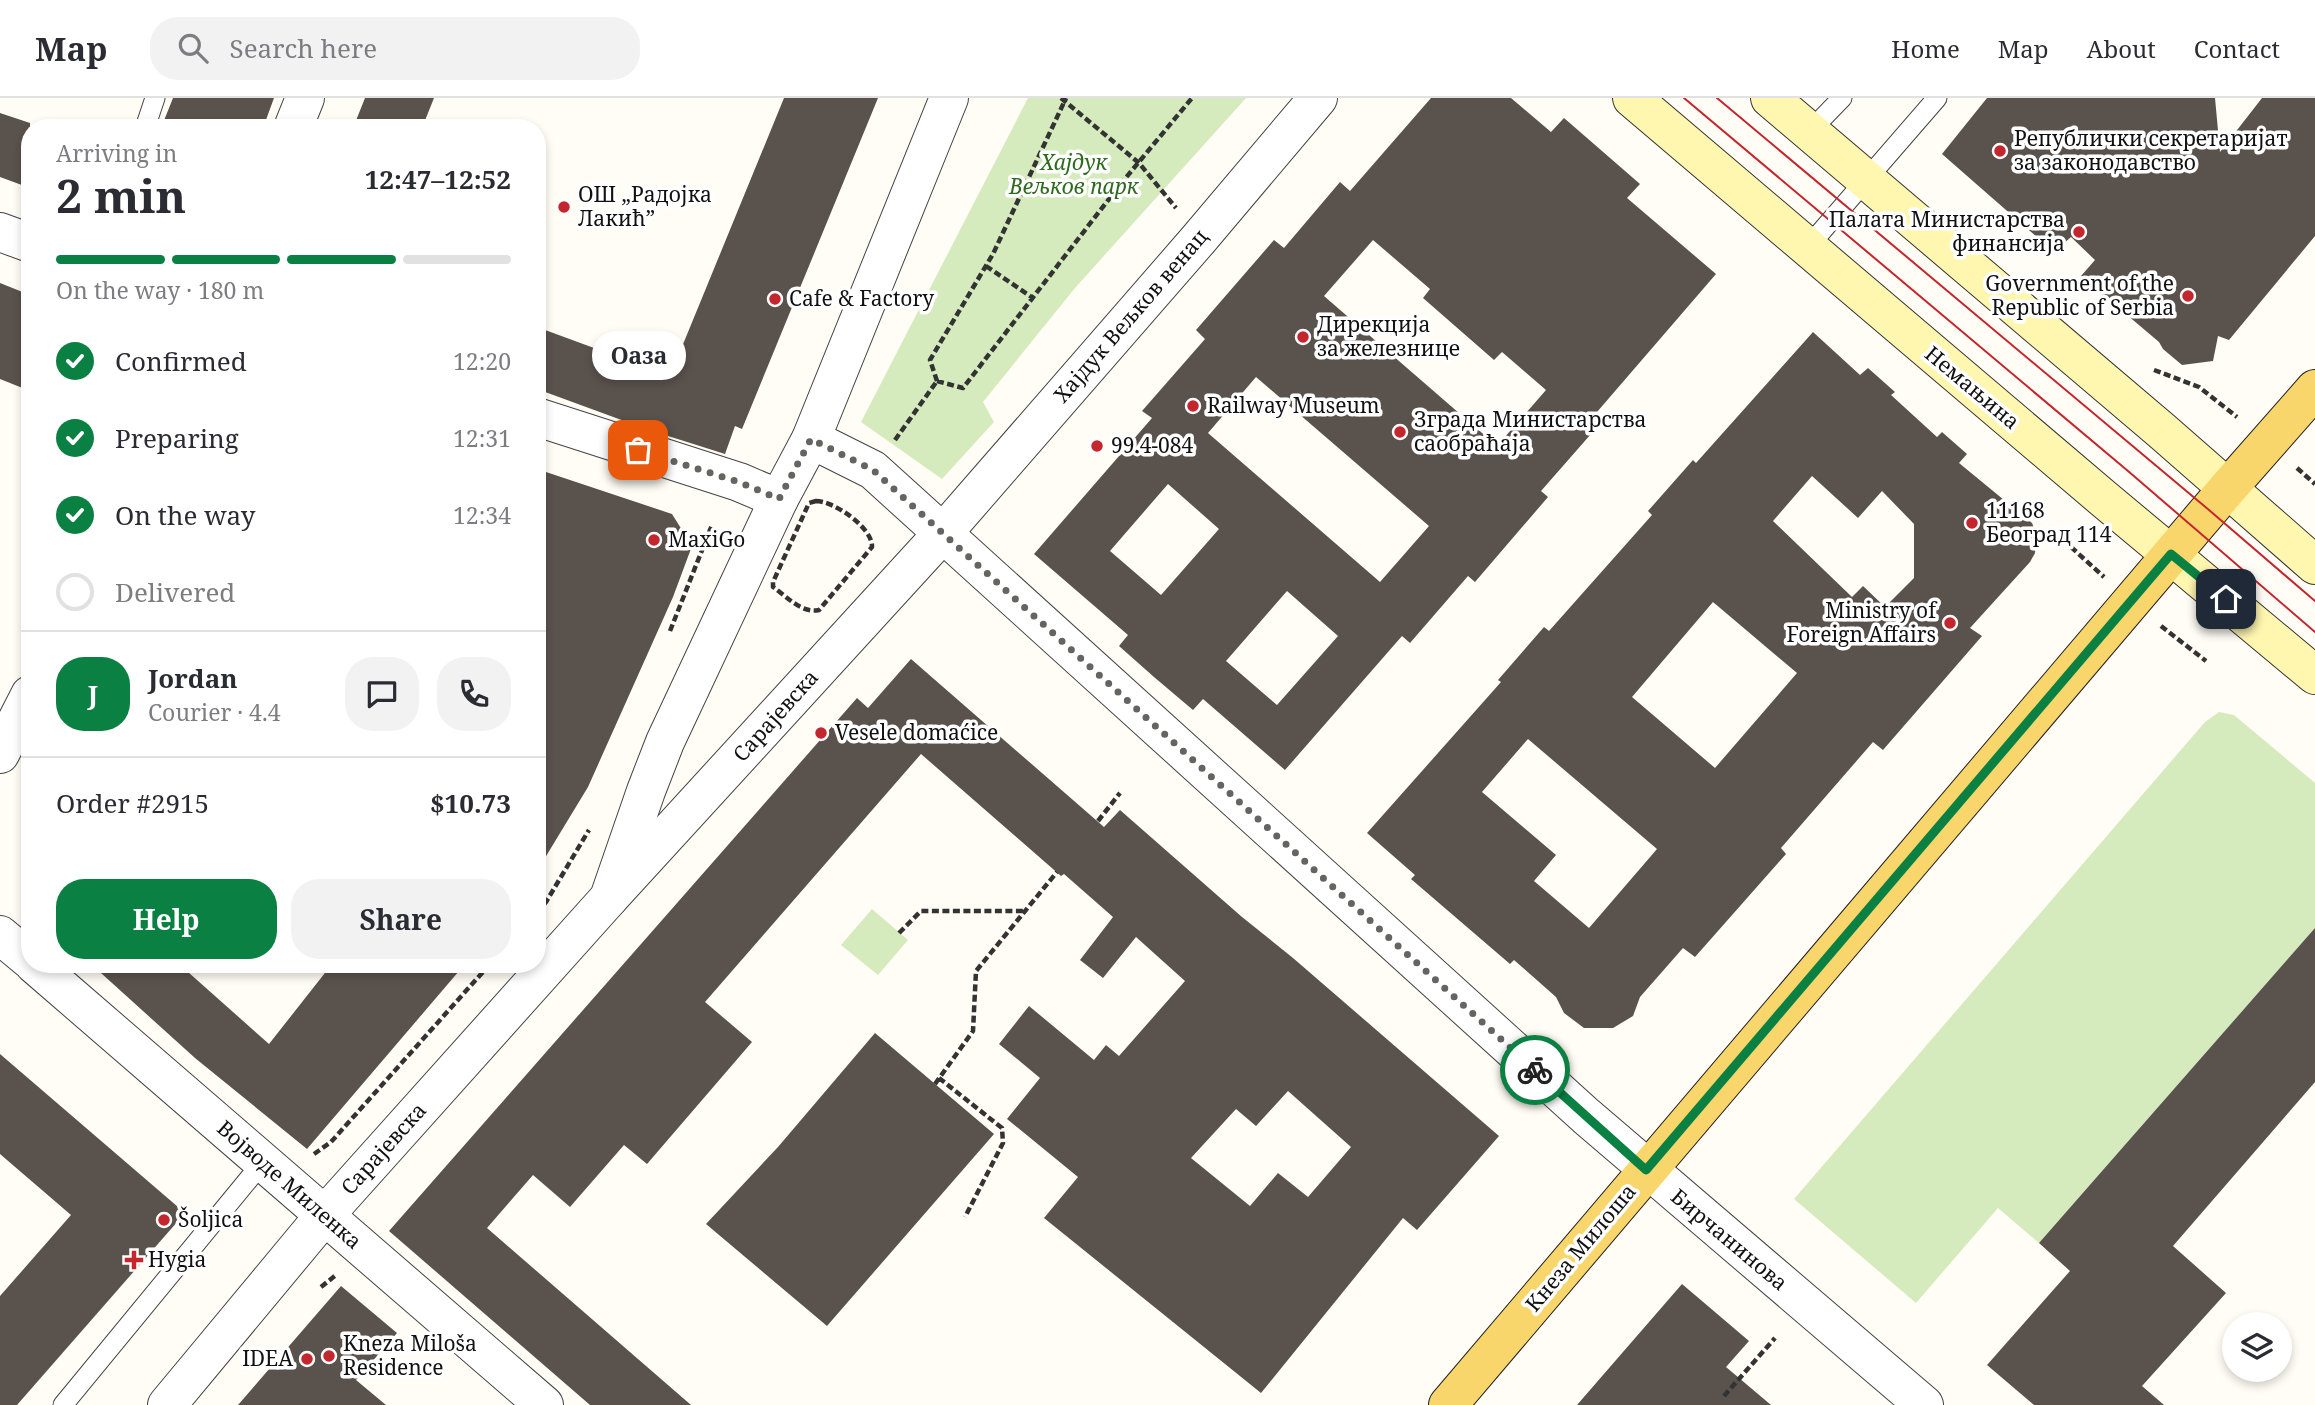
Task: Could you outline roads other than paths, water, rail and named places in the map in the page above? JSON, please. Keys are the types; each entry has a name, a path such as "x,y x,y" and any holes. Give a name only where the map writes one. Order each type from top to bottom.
{"main road":[{"name":"Немањина","path":"1632,98 2315,675"},
{"path":"1770,98 2162,431 2315,565"},
{"name":"Кнеза Милоша","path":"1448,1405 2171,554 2315,389"}],"street":[{"path":"297,119 305,98"},
{"path":"546,420 739,482 779,499 811,439 948,98"},
{"name":"Хајдук Вељков венац","path":"943,533 1318,98"},
{"path":"0,232 21,240"},
{"name":"Бирчанинова","path":"811,439 873,470 1646,1170 1924,1405"},
{"name":"Сарајевска","path":"609,898 666,742 779,499"},
{"name":"Сарајевска","path":"546,968 943,533"},
{"path":"0,754 21,713"},
{"path":"0,934 21,952"},
{"name":"Војводе Миленка","path":"44,973 544,1405"},
{"name":"Сарајевска","path":"167,1405 324,1216 542,973"}],"lane":[{"path":"148,119 155,98"},
{"path":"1810,131 1842,98"},
{"path":"1807,248 1937,98"},
{"path":"63,1405 262,1163"}],"tram line":[{"path":"1684,98 2315,632"},
{"path":"1717,98 2315,601"}],"place":[{"name":"Републички секретаријат за законодавство","path":"2000,151"},
{"name":"ОШ „Радојка Лакић”","path":"564,207"},
{"name":"Палата Министарства финансија","path":"2079,232"},
{"name":"Government of the Republic of Serbia","path":"2188,296"},
{"name":"Cafe & Factory","path":"775,299"},
{"name":"Дирекција за железнице","path":"1303,337"},
{"name":"Railway Museum","path":"1193,406"},
{"name":"Зграда Министарства саобраћаја","path":"1400,432"},
{"name":"99.4-084","path":"1097,446"},
{"name":"Оаза","path":"638,450"},
{"name":"11168 Београд 114","path":"1972,523"},
{"name":"MaxiGo","path":"654,540"},
{"name":"Ministry of Foreign Affairs","path":"1950,623"},
{"name":"Vesele domaćice","path":"821,733"},
{"name":"Šoljica","path":"164,1220"},
{"name":"Hygia","path":"134,1260"},
{"name":"Kneza Miloša Residence","path":"329,1356"},
{"name":"IDEA","path":"307,1359"}],"park label":[{"name":"Хајдук Вељков парк","path":"1074,175"}]}
